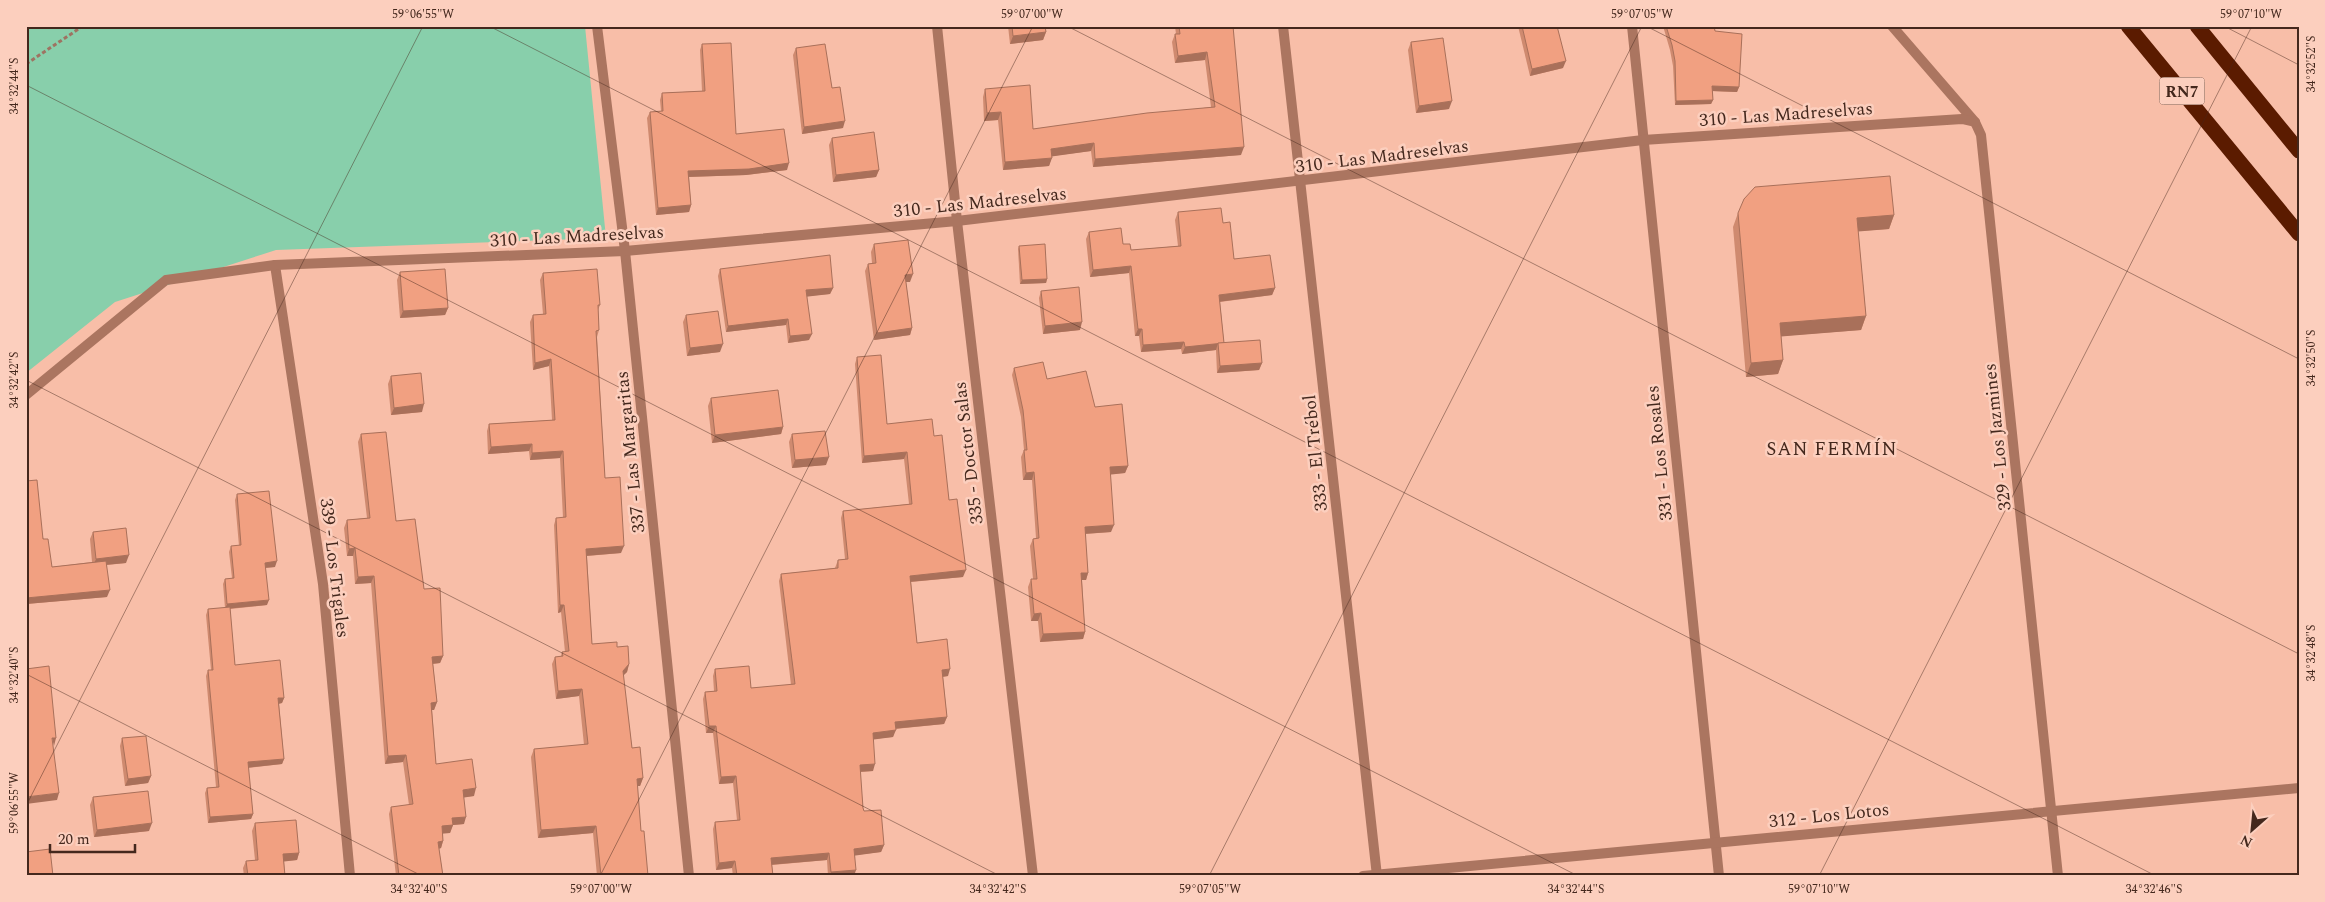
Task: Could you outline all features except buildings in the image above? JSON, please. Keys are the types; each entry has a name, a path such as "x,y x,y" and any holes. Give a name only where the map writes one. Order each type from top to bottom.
{"highway":[{"name":"RN7","path":"2128,26 2299,234"},
{"path":"2197,26 2299,151"}],"street":[{"name":"337 - Las Margaritas","path":"597,26 625,251 689,876"},
{"name":"335 - Doctor Salas","path":"938,26 957,221 1033,876"},
{"name":"333 - El Trébol","path":"1284,26 1377,875"},
{"name":"331 - Los Rosales","path":"1632,26 1719,876"},
{"name":"329 - Los Jazmines","path":"1892,26 1975,122 1981,135 2058,876"},
{"name":"310 - Las Madreselvas","path":"26,395 166,280 276,265 625,251 957,221 1302,182 1643,140 1962,119 1975,122"},
{"name":"339 - Los Trigales","path":"276,265 323,584 350,876"},
{"name":"312 - Los Lotos","path":"1364,876 2052,809 2299,788"}],"path":[{"path":"26,64 83,26"}],"green space":[{"path":"26,26 585,26 606,238 276,250 115,302 26,373"}],"district":[{"name":"SAN FERMÍN","path":"1832,448"}]}
